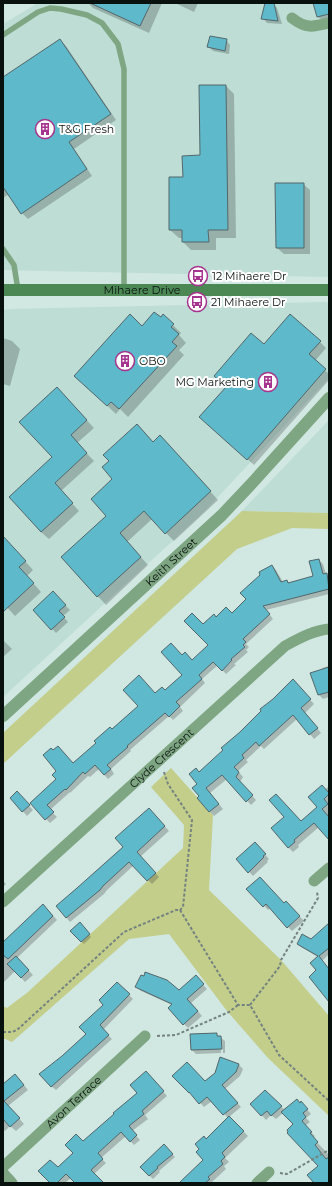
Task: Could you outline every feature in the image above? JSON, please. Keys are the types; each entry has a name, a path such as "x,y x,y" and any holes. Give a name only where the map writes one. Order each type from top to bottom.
{"main road":[{"name":"Mihaere Drive","path":"3,290 323,290"}],"street":[{"path":"292,18 312,28 329,23"},
{"path":"323,290 329,295"},
{"name":"Keith Street","path":"3,716 222,515 329,398"},
{"name":"Clyde Crescent","path":"3,902 284,646 324,629 329,629"},
{"path":"314,881 329,868"},
{"name":"Avon Terrace","path":"3,1167 145,1036"},
{"path":"257,1183 269,1172"},
{"path":"3,1173 12,1183"}],"lane":[{"path":"3,35 38,12 50,8 87,15 102,23 118,44 124,69 124,290"},
{"path":"3,249 14,265 18,290"}],"path":[{"path":"3,1032 12,1032 17,1030 124,932 176,910 180,910 183,907 192,820 168,784 165,774 155,763"},
{"path":"250,1005 280,966 281,960 318,898 314,881"},
{"path":"180,910 238,1005"},
{"path":"145,1036 176,1035 229,1012 238,1005 250,1005"},
{"path":"250,1005 279,1055 329,1101"},
{"path":"269,1172 287,1174 329,1150"}],"shaded area":[{"path":"38,3 329,3 329,277 3,270 3,24"},
{"path":"326,302 329,304 329,378 204,512 3,697 3,310"},
{"path":"329,420 329,513 242,511"}],"green space":[{"path":"242,511 329,513 329,529 292,528 237,549 3,764 3,733"},
{"path":"171,768 213,815 209,890 281,960 329,1016 329,1116 268,1058 227,1011 169,934 129,939 12,1042 3,1038 3,1006 7,1008 28,992 183,848 184,825 151,787"}],"building":[{"path":"90,3 151,3 140,26"},
{"path":"265,3 274,3 278,21 261,19"},
{"path":"313,3 329,3 329,14 317,17"},
{"path":"210,36 227,39 225,51 207,47"},
{"name":"T&G Fresh","path":"60,39 111,114 69,142 87,169 21,214 3,187 3,77"},
{"path":"199,85 226,85 228,230 208,230 209,242 182,242 182,230 169,230 169,177 183,177 182,156 200,155"},
{"path":"275,183 304,183 304,248 276,248"},
{"name":"OBO","path":"154,312 161,317 163,314 174,324 171,327 179,334 172,342 177,346 119,409 111,402 107,406 74,376 130,314 142,326"},
{"name":"MG Marketing","path":"290,314 321,341 309,354 326,369 247,460 199,417 226,387 214,376 251,333 264,344"},
{"path":"57,387 87,420 71,435 87,453 55,483 73,503 41,532 9,497 52,457 19,422"},
{"path":"137,424 153,442 160,435 211,491 165,534 144,511 120,533 141,557 97,597 61,557 106,516 91,499 112,479 102,467 109,461 103,455"},
{"path":"3,536 26,561 19,567 34,583 3,612"},
{"path":"319,559 323,574 327,573 329,589 263,606 270,614 243,639 246,642 243,645 245,647 231,659 232,660 222,671 213,662 199,675 202,679 176,702 180,706 169,717 165,713 127,746 128,747 107,765 111,769 104,775 95,765 85,774 83,772 66,790 65,789 47,805 54,812 45,820 30,803 56,779 52,775 56,771 43,755 51,748 53,750 58,746 73,763 96,743 94,741 110,727 112,729 138,706 123,690 139,675 155,693 162,687 165,690 182,675 161,652 171,643 182,655 185,652 192,660 208,645 184,621 192,613 203,624 214,614 216,617 226,607 232,613 246,599 240,593 260,575 259,572 272,565 281,582 287,580 288,583 313,576 309,561"},
{"path":"53,591 66,605 59,611 65,617 51,630 33,610"},
{"path":"329,667 329,692 318,695 310,673"},
{"path":"293,679 311,699 301,708 318,728 309,735 293,715 259,746 256,742 242,755 244,758 234,767 239,772 236,777 253,795 246,802 222,775 206,788 219,804 209,812 197,798 199,796 192,788 197,784 189,774 196,768 199,772 223,750 221,748 261,711 260,709 273,699"},
{"path":"322,785 329,793 324,799 328,804 322,809 329,817 329,840 314,823 294,840 295,842 288,848 271,828 284,817 269,800 276,794 301,821 317,807 308,797"},
{"path":"17,791 30,805 22,812 10,798"},
{"path":"149,808 165,826 137,852 156,873 147,881 129,862 100,890 66,918 56,906 123,847 115,838"},
{"path":"255,842 266,854 248,873 236,859"},
{"path":"260,877 284,903 286,901 300,916 287,928 266,904 263,907 246,889"},
{"path":"43,904 53,916 8,959 3,955 3,942"},
{"path":"80,922 90,934 81,942 70,931"},
{"path":"329,923 329,948 319,956 329,969 329,1002 309,977 316,970 310,963 318,956 297,944 302,934 311,939"},
{"path":"16,956 29,970 21,978 7,964"},
{"path":"145,972 167,980 179,990 196,975 204,984 187,999 198,1011 183,1025 168,1008 172,1004 135,987 141,975 144,976"},
{"path":"117,982 130,994 100,1025 109,1035 51,1087 39,1074 86,1034 79,1027 103,1005 99,1000"},
{"path":"217,1033 217,1036 221,1036 222,1049 191,1050 190,1034"},
{"path":"220,1057 239,1064 236,1072 222,1085 238,1103 223,1115 207,1097 199,1104 172,1076 187,1062 205,1081 215,1073"},
{"path":"146,1071 164,1091 142,1111 144,1114 129,1126 137,1135 130,1142 121,1132 98,1153 103,1159 91,1170 104,1183 75,1183 66,1174 57,1183 50,1183 38,1171 50,1160 58,1167 73,1153 65,1145 76,1134 83,1141 137,1093 130,1085"},
{"path":"15,1074 24,1085 4,1101 20,1118 10,1127 3,1119 3,1084"},
{"path":"265,1090 282,1106 271,1116 267,1111 261,1116 250,1104"},
{"path":"297,1099 300,1103 301,1101 308,1109 303,1113 306,1117 302,1121 312,1132 310,1133 318,1142 315,1145 326,1159 329,1157 329,1183 314,1183 307,1175 318,1166 287,1133 287,1130 293,1124 281,1112"},
{"path":"229,1116 244,1131 222,1153 225,1157 221,1161 223,1164 208,1177 210,1179 205,1183 179,1183 203,1160 196,1152 199,1149 195,1144 204,1136 206,1139"},
{"path":"164,1144 173,1154 157,1167 158,1168 149,1176 140,1167"}],"place":[{"name":"T&G Fresh","path":"45,129"},
{"name":"12 Mihaere Dr","path":"198,276"},
{"name":"21 Mihaere Dr","path":"197,302"},
{"name":"OBO","path":"125,361"},
{"name":"MG Marketing","path":"268,382"}]}
